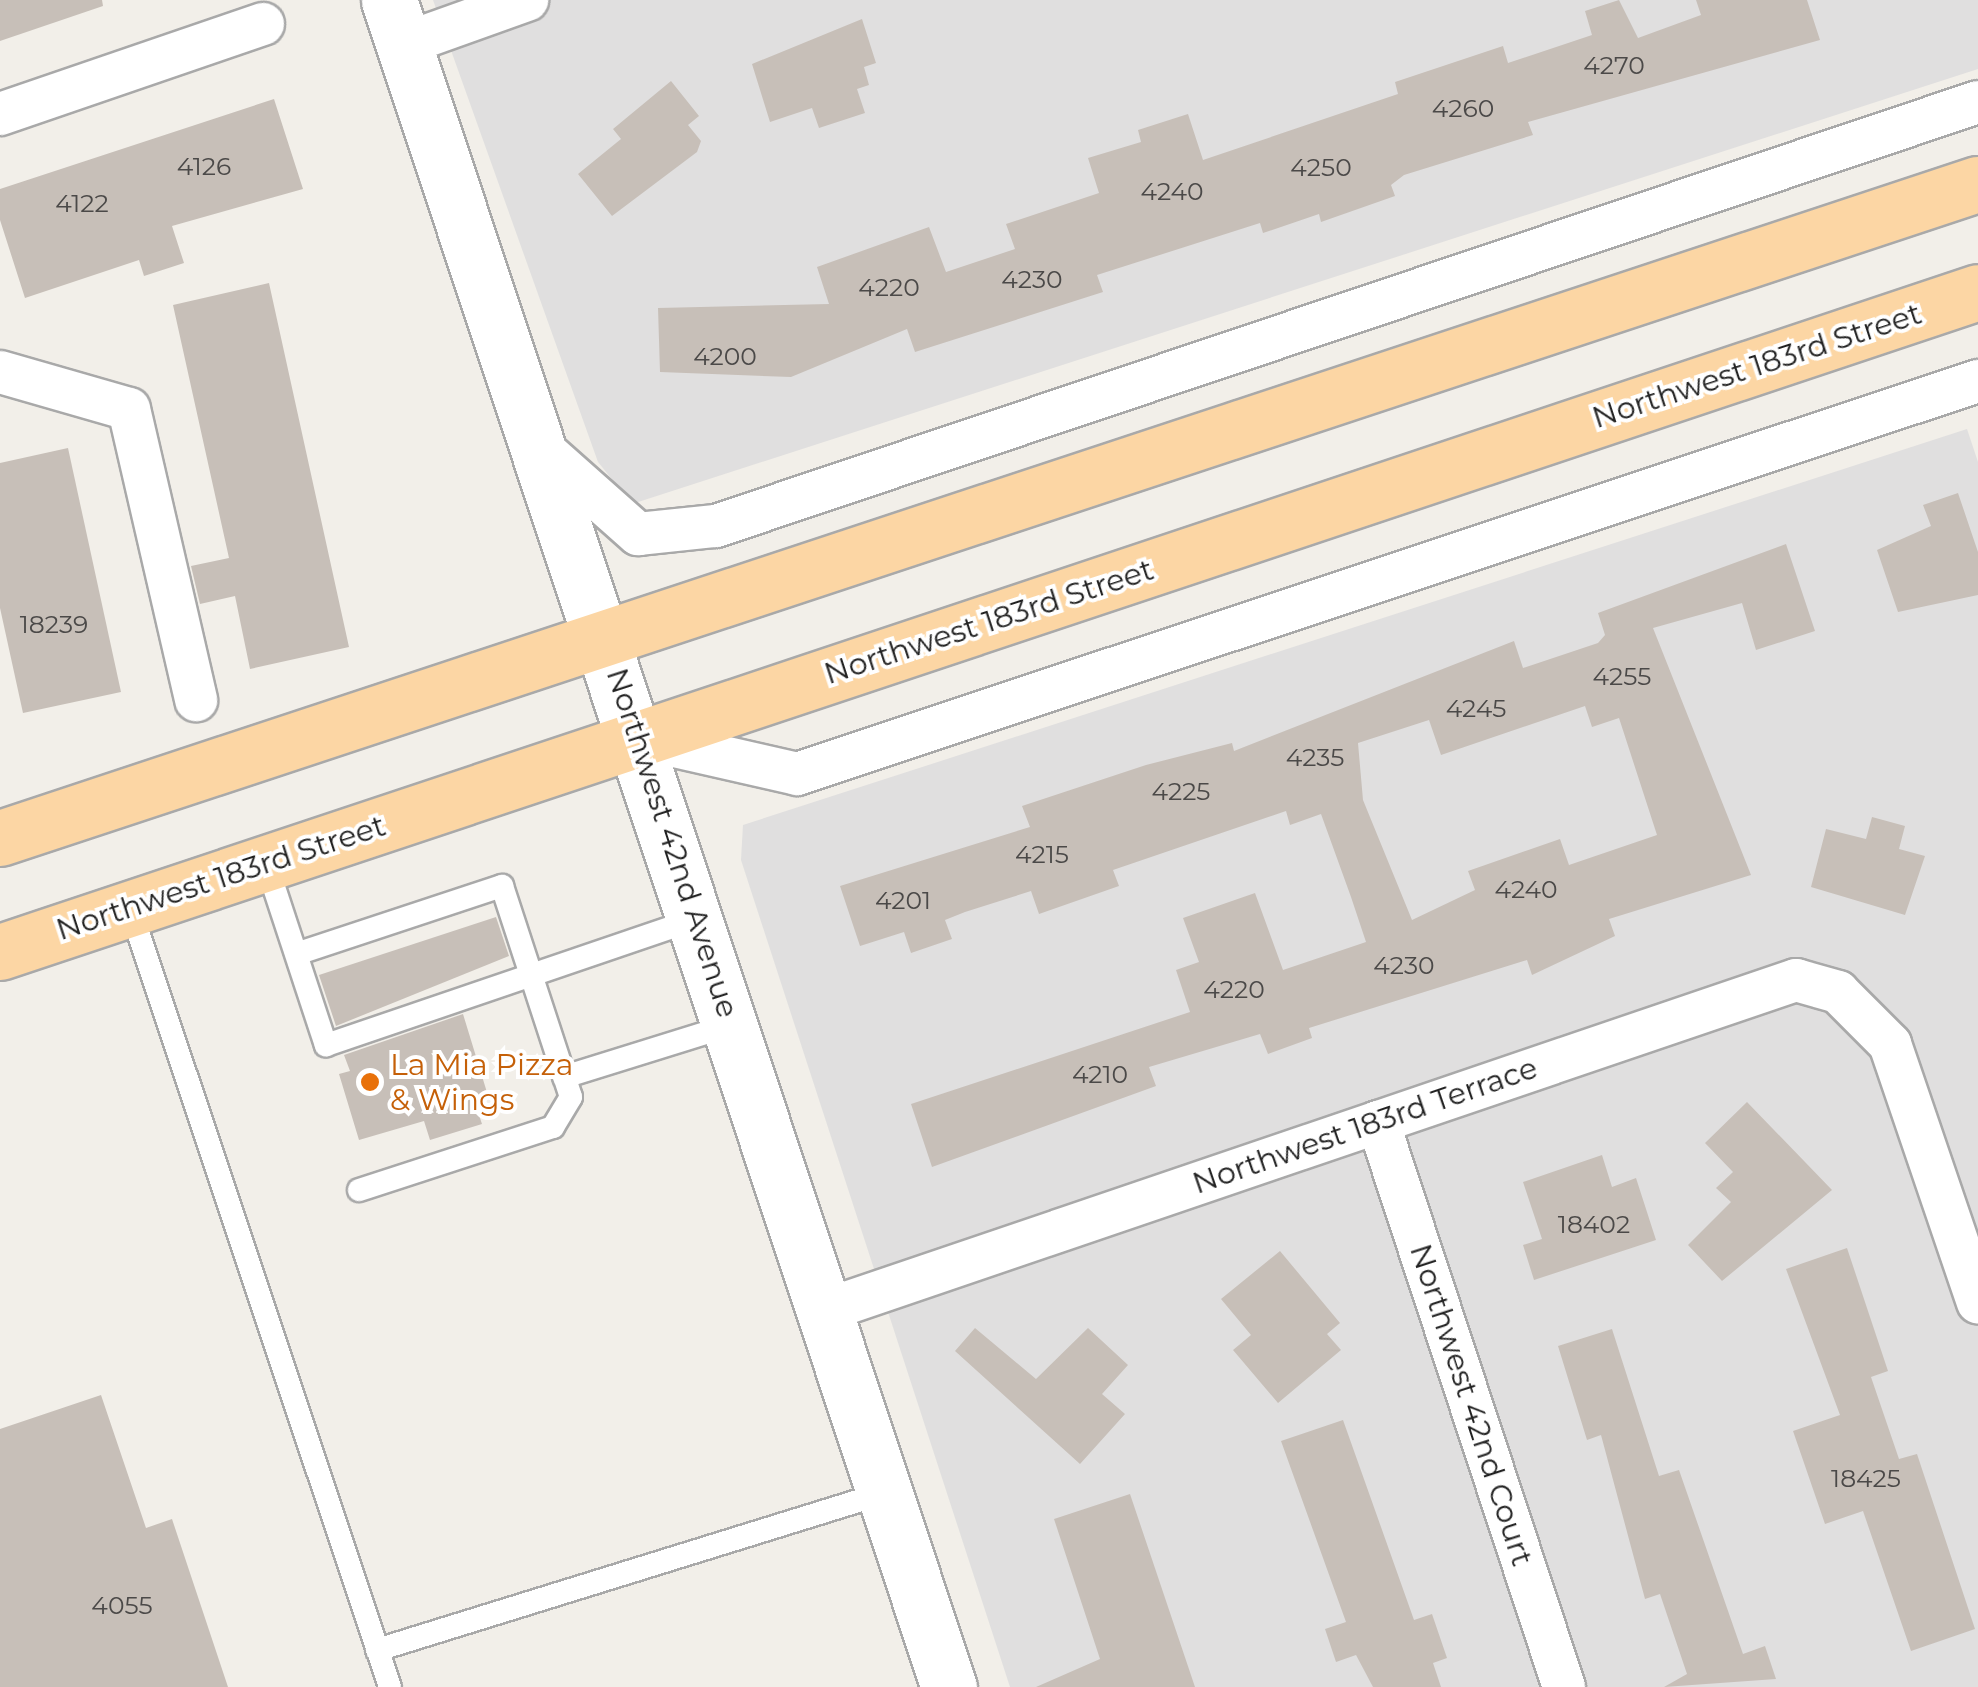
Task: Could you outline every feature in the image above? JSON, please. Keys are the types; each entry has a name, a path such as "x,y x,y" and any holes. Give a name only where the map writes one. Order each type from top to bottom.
{"main road":[{"path":"0,838 1978,184"},
{"name":"Northwest 183rd Street","path":"0,952 1978,292"}],"street":[{"path":"396,22 526,0"},
{"name":"Northwest 42nd Avenue","path":"396,22 605,635 823,1311 950,1687"},
{"path":"0,114 263,24"},
{"path":"541,448 638,534 716,526 1978,102"},
{"path":"0,372 129,409 196,700"},
{"path":"639,738 797,774 1978,382"},
{"name":"Northwest 183rd Terrace","path":"823,1311 1796,980 1838,992 1890,1044 1978,1302"},
{"name":"Northwest 42nd Court","path":"1378,1122 1564,1687"}],"lane":[{"path":"266,863 326,1044 532,978 697,919"},
{"path":"298,954 502,886 571,1098 552,1127 359,1190"},
{"path":"130,908 390,1687"},
{"path":"564,1077 731,1025"},
{"path":"378,1650 884,1493"}],"shaded area":[{"path":"433,0 1978,0 1978,69 632,504 598,462"},
{"path":"1967,429 1978,462 1978,1687 1010,1687 741,860 743,825"}],"building":[{"path":"0,0 102,0 103,6 0,41"},
{"path":"1619,0 1638,38 1701,15 1696,0 1807,0 1820,40 1528,122 1533,135 1404,175 1391,185 1395,196 1321,222 1319,214 1263,233 1260,223 1097,275 1103,292 915,352 907,329 791,377 660,372 658,308 829,304 817,267 929,227 946,272 1015,249 1006,224 1099,193 1088,158 1141,142 1138,130 1188,114 1203,160 1398,94 1395,82 1503,46 1508,63 1592,35 1585,11"},
{"path":"862,19 876,63 864,67 869,85 857,89 865,113 819,128 812,108 770,122 752,64"},
{"path":"671,81 699,116 688,125 701,141 697,152 612,216 578,174 621,139 613,129"},
{"path":"274,99 303,189 172,226 184,263 144,276 139,260 25,298 0,220 0,189"},
{"path":"269,283 349,647 250,669 235,596 200,604 191,566 229,558 173,305"},
{"path":"68,448 121,692 23,713 0,608 0,463"},
{"path":"1958,493 1978,552 1978,595 1898,612 1877,550 1931,526 1923,505"},
{"path":"1786,544 1815,631 1756,650 1742,603 1653,628 1751,875 1609,919 1615,936 1532,975 1527,960 1309,1028 1312,1038 1268,1054 1260,1034 1149,1067 1156,1086 932,1167 911,1104 1190,1012 1176,970 1199,962 1183,918 1255,893 1283,970 1366,942 1321,814 1290,825 1286,811 1113,870 1119,886 1039,914 1031,891 965,912 945,920 952,939 911,953 904,932 860,946 840,886 1030,827 1022,806 1146,765 1232,743 1234,751 1514,641 1523,668 1598,643 1605,635 1598,613","holes":["1585,706 1592,727 1619,718 1657,835 1569,865 1560,839 1468,871 1475,890 1412,920 1363,800 1358,743 1429,720 1441,755"]},
{"path":"1872,817 1905,826 1899,849 1925,856 1905,915 1811,887 1826,829 1866,839"},
{"path":"496,917 509,956 336,1026 319,975"},
{"path":"463,1014 489,1099 475,1103 482,1124 430,1140 424,1121 359,1140 339,1074 350,1071 344,1055"},
{"path":"1747,1102 1832,1190 1722,1281 1688,1245 1731,1202 1716,1188 1733,1172 1705,1143"},
{"path":"1602,1155 1612,1187 1636,1178 1656,1240 1534,1280 1523,1245 1542,1239 1523,1182"},
{"path":"1847,1248 1888,1371 1871,1377 1899,1459 1917,1454 1975,1629 1911,1651 1863,1511 1825,1524 1793,1431 1840,1415 1786,1269"},
{"path":"1280,1251 1340,1323 1327,1334 1341,1350 1278,1403 1233,1350 1251,1335 1221,1299"},
{"path":"975,1328 1036,1379 1088,1328 1128,1365 1102,1394 1125,1414 1080,1464 955,1351"},
{"path":"1612,1329 1659,1476 1679,1470 1743,1654 1765,1646 1776,1679 1664,1687 1687,1674 1660,1594 1645,1599 1601,1435 1587,1440 1558,1346"},
{"path":"101,1395 146,1528 172,1519 228,1687 0,1687 0,1429"},
{"path":"1343,1420 1414,1620 1432,1614 1447,1658 1433,1663 1441,1687 1373,1687 1356,1655 1336,1662 1325,1629 1346,1622 1281,1441"},
{"path":"1130,1494 1195,1687 1036,1687 1100,1659 1054,1519"}],"place":[{"name":"La Mia Pizza & Wings","path":"370,1082"}]}
